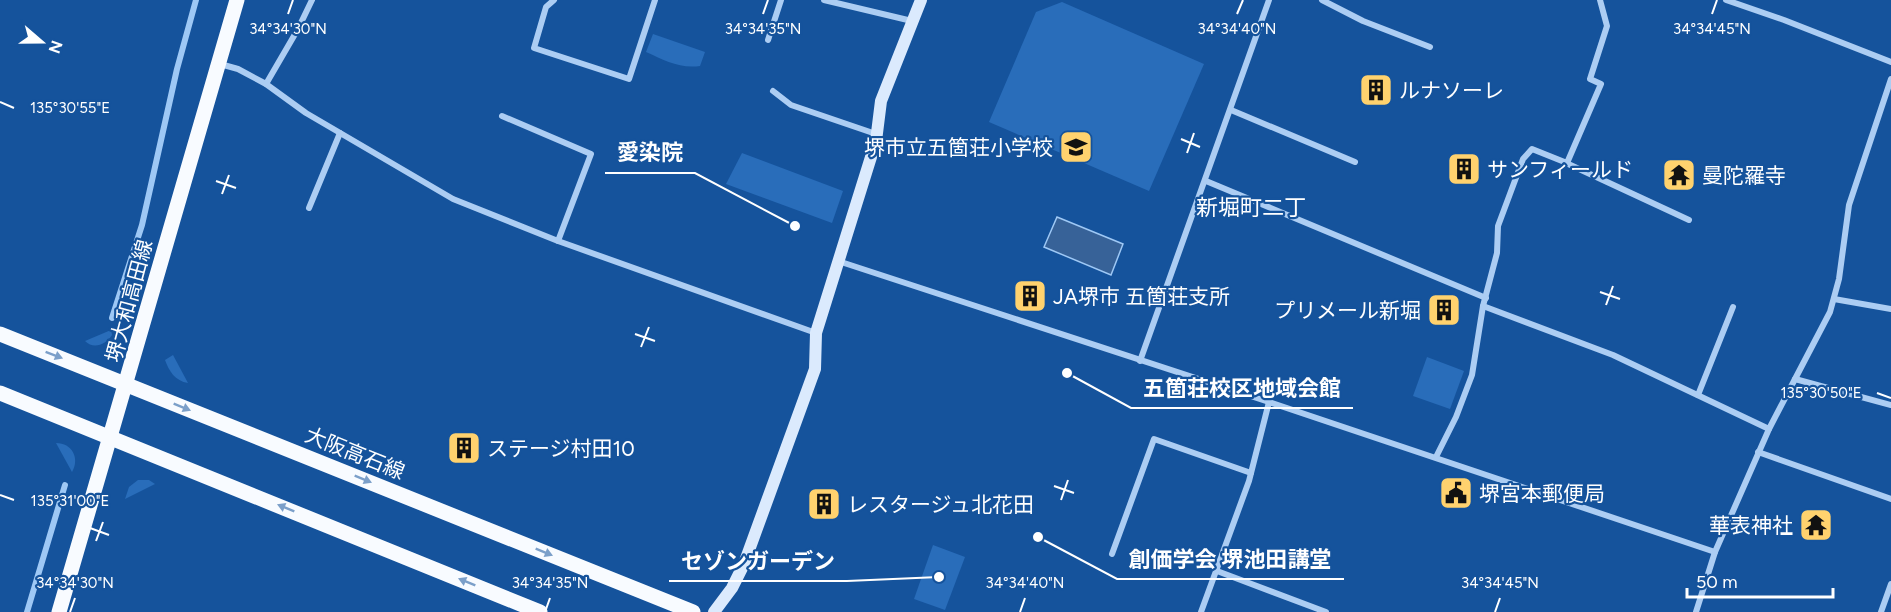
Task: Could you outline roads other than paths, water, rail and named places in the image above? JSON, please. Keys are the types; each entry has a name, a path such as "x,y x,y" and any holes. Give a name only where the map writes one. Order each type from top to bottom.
{"main road":[{"name":"堺大和高田線","path":"59,612 128,384 237,0"},
{"name":"大阪高石線","path":"0,334 693,612"},
{"path":"0,393 540,612"}],"street":[{"path":"266,84 312,0"},
{"path":"554,0 546,7 534,48 629,79 655,0"},
{"path":"768,40 781,0"},
{"path":"824,0 912,21"},
{"path":"714,612 732,588 744,564 815,369 816,333 876,141 881,101 921,0"},
{"path":"1140,361 1269,0"},
{"path":"1322,0 1363,21 1430,47"},
{"path":"1436,458 1456,417 1472,375 1482,306 1497,253 1498,226 1523,159 1532,149 1567,163 1601,84 1590,79 1607,26 1599,0"},
{"path":"1726,0 1891,62"},
{"path":"219,63 238,69 266,84 306,113 453,199 558,241 816,333"},
{"path":"1696,612 1715,552 1768,429 1830,312 1839,279 1851,195 1891,79"},
{"path":"773,91 792,105 876,134"},
{"path":"1231,110 1355,162"},
{"path":"502,116 591,154 558,241"},
{"path":"309,207 340,133"},
{"path":"1560,160 1689,220"},
{"path":"1206,181 1485,298"},
{"path":"838,261 1269,402 1715,552"},
{"path":"1834,299 1891,309"},
{"path":"1482,306 1613,355 1768,429"},
{"path":"1698,395 1733,308"},
{"path":"1795,379 1891,405"},
{"path":"1201,612 1251,473 1269,402"},
{"path":"1112,554 1154,439 1251,473"},
{"path":"1758,452 1891,499"},
{"path":"1217,571 1326,612"},
{"path":"1881,612 1891,584"}],"waterway":[{"path":"112,318 142,225 177,69 196,0"},
{"path":"27,612 65,485"}],"place":[{"name":"ルナソーレ","path":"1376,90"},
{"name":"堺市立五箇荘小学校","path":"1076,147"},
{"name":"サンフィールド","path":"1464,169"},
{"name":"曼陀羅寺","path":"1679,175"},
{"name":"愛染院","path":"795,226"},
{"name":"JA堺市 五箇荘支所","path":"1030,296"},
{"name":"プリメール新堀","path":"1444,310"},
{"name":"五箇荘校区地域会館","path":"1067,373"},
{"name":"ステージ村田10","path":"464,448"},
{"name":"堺宮本郵便局","path":"1456,493"},
{"name":"レスタージュ北花田","path":"824,504"},
{"name":"華表神社","path":"1816,525"},
{"name":"創価学会 堺池田講堂","path":"1038,537"},
{"name":"セゾンガーデン","path":"939,577"}],"district":[{"name":"新堀町二丁","path":"1251,207"}]}
